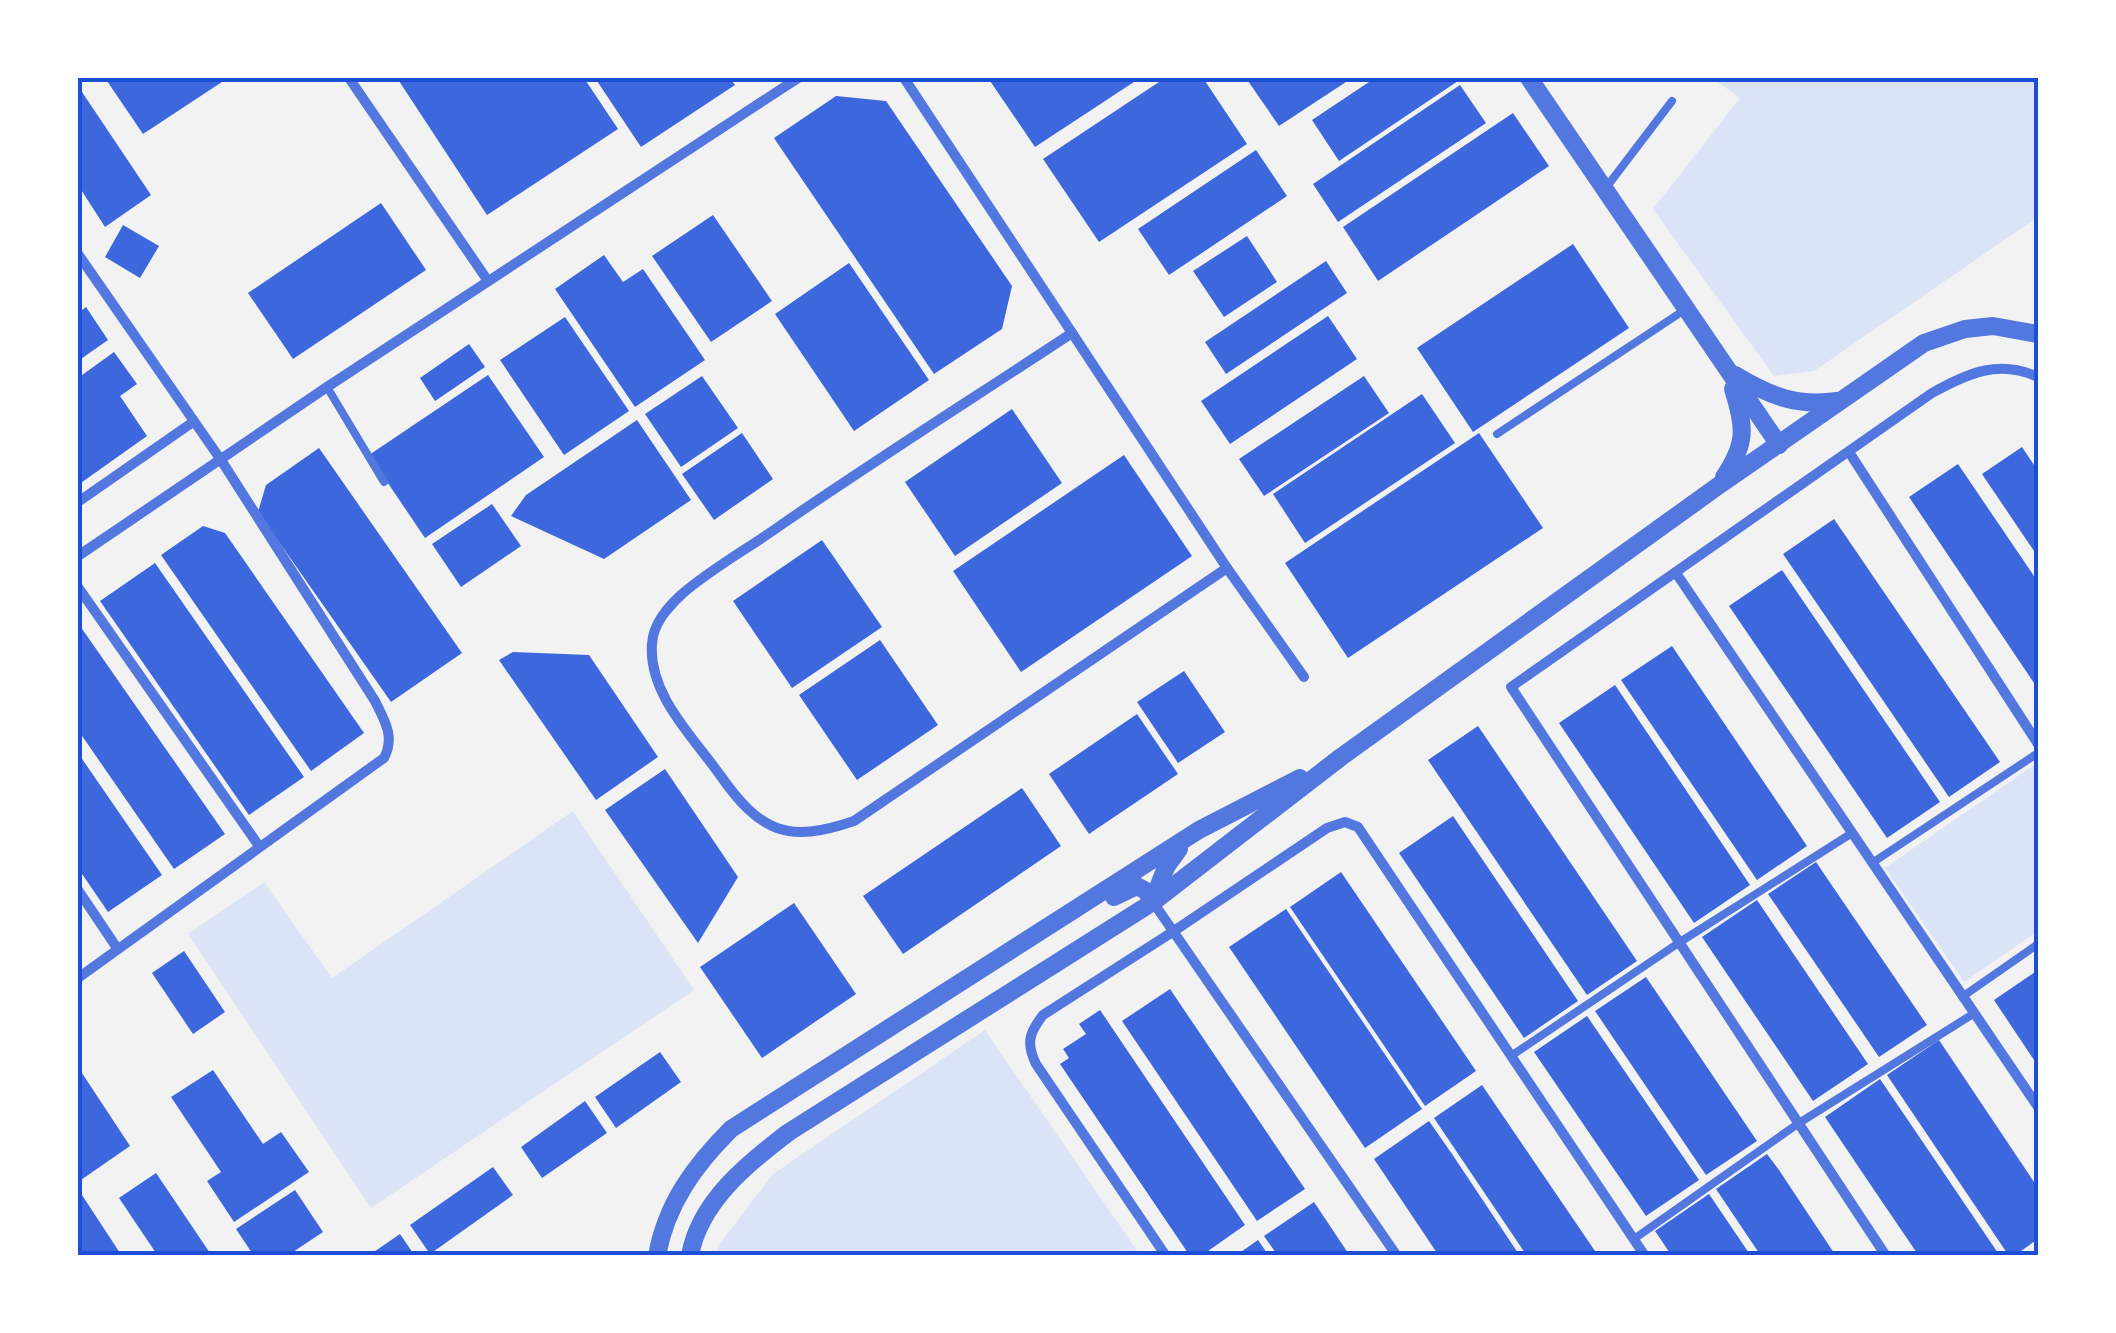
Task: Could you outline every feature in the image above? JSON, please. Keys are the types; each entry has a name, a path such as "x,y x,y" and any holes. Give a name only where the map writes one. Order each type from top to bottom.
{"street":[{"path":"350,78 488,281"},
{"path":"78,556 327,387 798,78"},
{"path":"904,78 1227,568 1304,678"},
{"path":"1529,78 1779,445"},
{"path":"78,254 221,460 375,701 388,728 390,746 384,758 78,978"},
{"path":"690,1256 705,1214 752,1160 789,1132 1153,902 1341,757 1924,343 1965,329 1993,326 2038,334"},
{"path":"1072,333 836,487 682,594 659,619 652,641 652,668 661,692 741,805 764,823 791,833 824,831 854,821 1227,568"},
{"path":"1886,1256 1511,687 1932,392 1964,375 1988,368 2007,368 2038,378"},
{"path":"1727,369 1782,400 1810,405 1843,400"},
{"path":"1718,486 1739,455 1743,433 1727,369"},
{"path":"78,502 194,422"},
{"path":"1849,452 2038,744"},
{"path":"1676,573 2038,1107"},
{"path":"78,587 259,846"},
{"path":"657,1256 684,1184 698,1162 731,1129 1199,830 1341,757"},
{"path":"1166,1256 1036,1064 1028,1046 1031,1030 1043,1015 1327,828 1346,822 1358,826 1645,1256"},
{"path":"1153,902 1166,867 1199,830"},
{"path":"1035,938 1066,926 1126,889 1137,886 1146,891 1397,1256"},
{"path":"78,890 116,948"}],"lane":[{"path":"1604,190 1672,101"},
{"path":"1497,434 1686,310"},
{"path":"327,387 384,482"},
{"path":"1872,863 2038,753"},
{"path":"1511,1056 1852,833"},
{"path":"1962,997 2038,944"},
{"path":"1634,1239 1799,1123 1973,1014"}],"shaded area":[{"path":"1712,78 2038,78 2038,217 1814,371 1774,376 1653,209 1740,98"},
{"path":"2034,765 2038,772 2038,931 1964,982 1885,868"},
{"path":"573,811 694,990 371,1208 188,934 264,882 332,978"},
{"path":"985,1030 1140,1255 715,1255 773,1174"}],"building":[{"path":"105,78 228,78 143,134"},
{"path":"397,78 584,78 618,129 487,215"},
{"path":"595,78 730,78 735,85 641,147"},
{"path":"988,78 1140,78 1035,147"},
{"path":"1165,78 1203,78 1247,144 1099,242 1043,159"},
{"path":"1246,78 1352,78 1279,126"},
{"path":"1375,78 1458,81 1339,161 1312,120"},
{"path":"1460,85 1486,123 1338,222 1313,184"},
{"path":"78,86 151,195 105,227 78,185"},
{"path":"836,96 886,101 1012,286 1002,329 934,374 774,138"},
{"path":"1513,113 1549,166 1378,281 1343,227"},
{"path":"1256,150 1287,196 1169,275 1138,229"},
{"path":"381,203 426,270 293,359 248,293"},
{"path":"713,215 772,301 711,342 652,256"},
{"path":"123,225 159,246 140,278 105,257"},
{"path":"1247,236 1277,282 1224,317 1193,271"},
{"path":"1573,244 1629,328 1473,432 1417,348"},
{"path":"604,255 623,282 643,269 705,360 635,407 555,289"},
{"path":"1326,261 1347,293 1226,374 1205,342"},
{"path":"849,263 929,380 854,431 775,314"},
{"path":"86,307 108,340 78,361 78,313"},
{"path":"1328,316 1357,359 1230,444 1201,401"},
{"path":"565,317 629,411 564,455 500,360"},
{"path":"469,344 485,367 435,401 420,378"},
{"path":"114,352 137,384 120,396 147,436 78,485 78,378"},
{"path":"488,375 544,457 425,538 369,455"},
{"path":"702,376 738,428 681,467 645,414"},
{"path":"1364,376 1389,413 1264,496 1239,459"},
{"path":"1422,394 1455,443 1305,543 1273,494"},
{"path":"1012,409 1062,483 955,556 905,482"},
{"path":"637,420 691,500 604,559 511,516 526,495"},
{"path":"742,433 773,479 714,520 682,474"},
{"path":"1479,433 1543,528 1348,658 1285,563"},
{"path":"2022,447 2038,471 2038,557 1982,474"},
{"path":"319,448 462,653 391,702 258,512 266,485"},
{"path":"1124,455 1192,556 1021,672 953,571"},
{"path":"1958,464 2038,582 2038,689 1909,497"},
{"path":"492,504 521,546 461,587 432,544"},
{"path":"1834,519 2000,762 1949,797 1783,554"},
{"path":"203,526 225,533 364,733 311,771 161,555"},
{"path":"822,540 882,627 792,688 733,601"},
{"path":"155,563 304,777 249,815 100,601"},
{"path":"1782,570 1940,802 1887,838 1729,606"},
{"path":"78,623 225,834 174,869 78,730"},
{"path":"880,640 938,725 857,780 799,695"},
{"path":"1672,646 1807,846 1757,880 1621,680"},
{"path":"513,652 589,655 658,757 596,800 499,660"},
{"path":"1184,671 1225,732 1178,763 1137,702"},
{"path":"1615,685 1750,885 1694,923 1559,723"},
{"path":"1137,714 1178,774 1089,834 1049,774"},
{"path":"1478,726 1637,961 1587,995 1428,760"},
{"path":"78,753 162,875 108,912 78,868"},
{"path":"665,769 738,877 698,943 605,810"},
{"path":"1022,788 1061,846 903,954 863,896"},
{"path":"1453,816 1578,1001 1524,1038 1399,853"},
{"path":"1816,862 1927,1025 1879,1057 1768,894"},
{"path":"1341,872 1476,1071 1425,1106 1290,907"},
{"path":"1757,900 1868,1064 1813,1101 1702,937"},
{"path":"794,903 856,994 762,1058 700,967"},
{"path":"1286,909 1422,1109 1365,1148 1229,947"},
{"path":"184,951 225,1012 193,1034 152,973"},
{"path":"2038,970 2038,1066 1994,1000"},
{"path":"1646,977 1757,1141 1706,1175 1595,1011"},
{"path":"1170,989 1305,1189 1257,1221 1122,1021"},
{"path":"1100,1010 1245,1225 1201,1256 1190,1256 1060,1064 1069,1058 1063,1049 1086,1034 1079,1024"},
{"path":"1587,1016 1699,1180 1646,1216 1534,1052"},
{"path":"1939,1040 2038,1188 2038,1239 2014,1256 2009,1256 1887,1075"},
{"path":"660,1052 681,1082 616,1128 595,1097"},
{"path":"78,1067 130,1146 78,1182"},
{"path":"213,1070 263,1144 281,1132 309,1172 234,1222 207,1181 221,1172 171,1097"},
{"path":"1880,1079 2000,1256 1919,1256 1870,1184 1825,1117"},
{"path":"1482,1085 1595,1251 1588,1256 1527,1256 1434,1118"},
{"path":"585,1101 607,1133 542,1178 521,1147"},
{"path":"1429,1121 1520,1256 1439,1256 1374,1159"},
{"path":"1767,1154 1836,1256 1761,1256 1716,1189"},
{"path":"493,1167 513,1195 430,1254 410,1225"},
{"path":"156,1173 212,1256 158,1256 119,1198"},
{"path":"78,1189 122,1256 78,1256"},
{"path":"295,1190 323,1232 287,1256 254,1256 236,1229"},
{"path":"1709,1194 1751,1256 1672,1256 1655,1231"},
{"path":"1314,1202 1350,1256 1278,1256 1264,1236"},
{"path":"400,1234 415,1256 368,1256"},
{"path":"1258,1240 1269,1256 1235,1256"}]}
